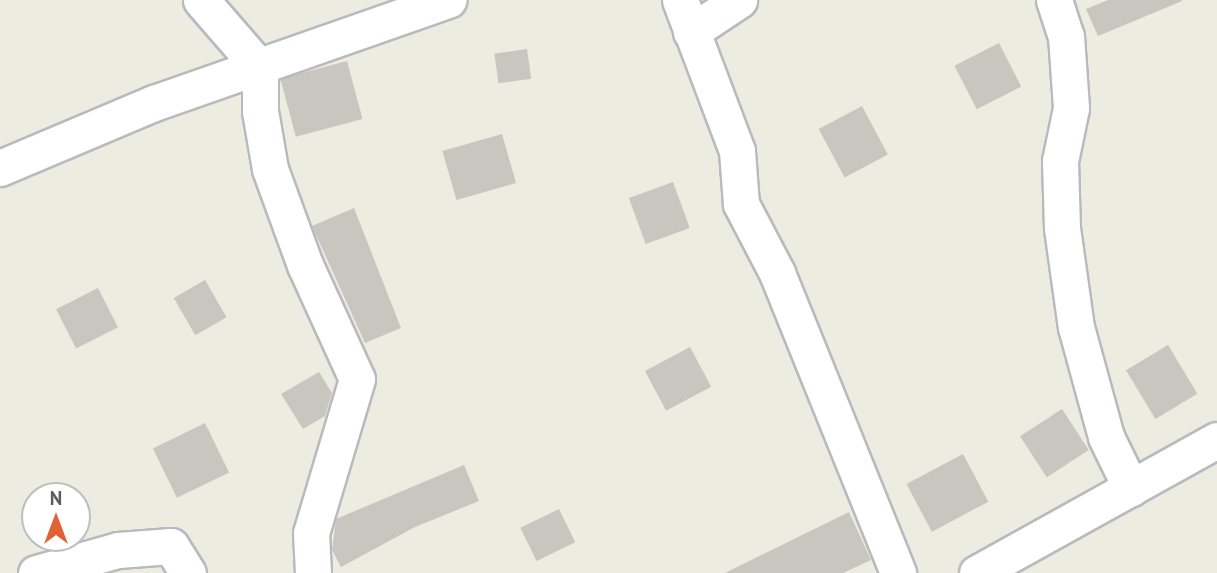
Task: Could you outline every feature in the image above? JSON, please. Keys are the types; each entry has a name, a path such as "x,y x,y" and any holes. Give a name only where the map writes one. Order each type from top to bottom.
{"street":[{"path":"201,0 260,68 260,111 270,169 305,265 357,379 311,533 313,573"},
{"path":"0,167 155,103 448,0"},
{"path":"738,0 685,16 737,151 741,204 777,273 898,573"},
{"path":"1054,0 1066,36 1070,96 1060,161 1062,229 1076,327 1106,437 1131,488"},
{"path":"977,573 1217,440"},
{"path":"36,573 118,550 171,546 188,573"}],"building":[{"path":"1108,0 1182,1 1098,36 1086,9"},
{"path":"999,43 1021,87 977,109 954,66"},
{"path":"527,49 531,79 498,83 494,54"},
{"path":"347,61 363,119 296,137 280,79"},
{"path":"862,106 888,155 845,178 819,129"},
{"path":"502,134 516,183 456,200 442,151"},
{"path":"673,182 690,228 646,244 629,198"},
{"path":"354,208 401,328 365,343 312,226"},
{"path":"205,280 226,317 195,335 174,298"},
{"path":"98,288 118,327 76,349 56,309"},
{"path":"1168,345 1197,394 1155,419 1126,370"},
{"path":"690,347 711,387 666,411 645,371"},
{"path":"319,372 332,393 325,416 303,429 281,394"},
{"path":"1062,409 1089,450 1047,477 1020,436"},
{"path":"205,423 229,472 177,498 153,448"},
{"path":"963,454 988,502 932,532 906,484"},
{"path":"464,465 479,501 415,527 341,567 332,550 336,519"},
{"path":"559,509 575,542 537,561 520,528"},
{"path":"849,512 871,560 843,573 725,573"}]}
